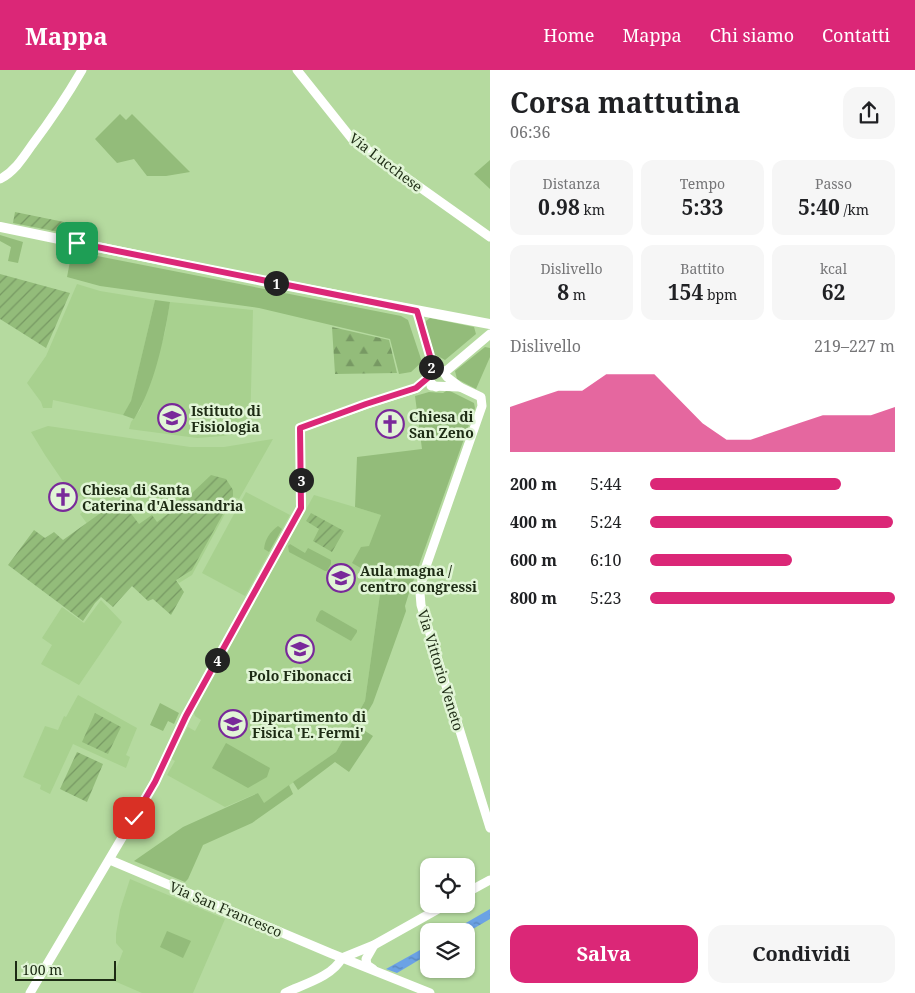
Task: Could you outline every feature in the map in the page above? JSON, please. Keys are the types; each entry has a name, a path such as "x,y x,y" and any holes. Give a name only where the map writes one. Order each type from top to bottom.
{"main road":[{"path":"0,227 490,324"}],"street":[{"path":"0,179 12,171 33,144 55,114 82,70"},
{"name":"Via Lucchese","path":"297,70 352,139 490,237"},
{"path":"417,311 430,356 432,384 443,380 490,334"},
{"path":"420,386 438,369 443,380"},
{"path":"30,993 110,860 162,768 186,716 301,508 300,428 420,386 443,380"},
{"name":"Via Vittorio Veneto","path":"443,380 482,397 482,406 423,575 420,599 490,828"},
{"name":"Via San Francesco","path":"110,860 430,993"},
{"path":"475,888 490,880"},
{"path":"285,993 330,972 339,964 342,958 374,944 431,913"},
{"path":"374,944 366,959 367,965 377,971"}],"shaded area":[{"path":"77,284 100,291 155,300 131,402 123,415 53,400 52,408 43,408 41,402 27,383 46,356"},
{"path":"170,302 253,310 250,431 197,438 129,429 131,422 140,410 154,370 165,332"},
{"path":"48,426 190,447 224,447 273,439 239,499 234,497 192,575 179,583 145,535 111,557 80,514 89,507 81,495 75,499 31,432"},
{"path":"246,492 290,515 245,596 202,573"},
{"name":"Polo Fibonacci","path":"314,495 402,521 382,580 365,701 336,752 263,804 258,793 225,807 167,775 175,761 170,758 188,727 195,731 201,720 195,716 193,711"},
{"path":"101,600 122,622 79,685 41,664 52,645 42,638 62,607 84,623"},
{"path":"78,695 137,728 126,755 130,757 126,768 73,744 50,794 40,789 41,785 23,777 45,726 58,730 64,716 66,717"},
{"path":"130,879 225,919 193,993 142,993 112,980 123,951 116,943 116,934 120,910"}],"green space":[{"path":"120,114 126,120 132,114 190,172 166,176 147,176 134,159 117,163 95,139"},
{"path":"490,160 490,189 474,174"},
{"path":"15,212 64,222 64,224 71,225 69,234 13,223"},
{"path":"0,235 23,242 18,263 8,261 11,247 0,241"},
{"path":"72,251 401,316 408,320 422,362 411,372 399,374 390,339 259,308 100,286 67,277"},
{"path":"0,274 70,293 46,348 0,319"},
{"path":"155,300 170,302 168,317 153,378 134,419 123,415 131,401"},
{"path":"430,318 474,327 476,334 445,360 434,354 425,325 426,321"},
{"path":"332,327 389,340 397,373 335,374"},
{"path":"485,347 490,348 490,357 476,389 457,379 455,371"},
{"path":"448,390 474,403 475,408 409,593 405,606 406,611 373,703 359,727 373,736 349,772 335,762 298,790 293,782 336,752 365,701 382,580 352,563 361,547 369,546 381,515 355,507 357,457 422,449 415,396 429,392 443,393"},
{"path":"211,475 226,479 233,490 233,496 192,570 176,580 184,592 171,615 153,599 148,601 132,586 113,607 101,597 83,621 8,565 34,530 45,538 54,532 63,540 120,499 139,524 152,515 157,522 180,505 178,500 191,494"},
{"path":"311,513 344,531 332,552 313,541 319,529 306,521"},
{"path":"278,526 282,529 269,552 264,549 265,542 270,533"},
{"path":"290,544 305,553 308,548 331,560 327,571 289,552 288,546"},
{"path":"322,610 357,630 351,641 316,621"},
{"path":"160,703 179,713 174,724 168,721 163,731 150,725"},
{"path":"95,713 121,727 108,754 82,742"},
{"path":"226,743 270,768 267,777 248,788 212,768"},
{"path":"77,752 103,764 87,802 60,789"},
{"path":"289,785 293,794 252,823 203,845 185,882 134,861 183,827 258,793 264,803"},
{"path":"167,931 191,941 183,958 160,947"}],"water":[{"path":"490,909 490,919 475,928 475,923 466,923"},
{"path":"420,950 420,959 397,973 386,969"}],"place":[{"name":"Istituto di Fisiologia","path":"172,418"},
{"name":"Chiesa di San Zeno","path":"390,424"},
{"name":"Chiesa di Santa Caterina d'Alessandria","path":"63,497"},
{"name":"Aula magna / centro congressi","path":"341,578"},
{"name":"Polo Fibonacci","path":"300,649"},
{"name":"Dipartimento di Fisica 'E. Fermi'","path":"233,724"}],"route":[{"path":"77,243 417,311 430,356 431,372 429,377 420,386 300,428 301,508 186,716 155,782 134,818"}]}
